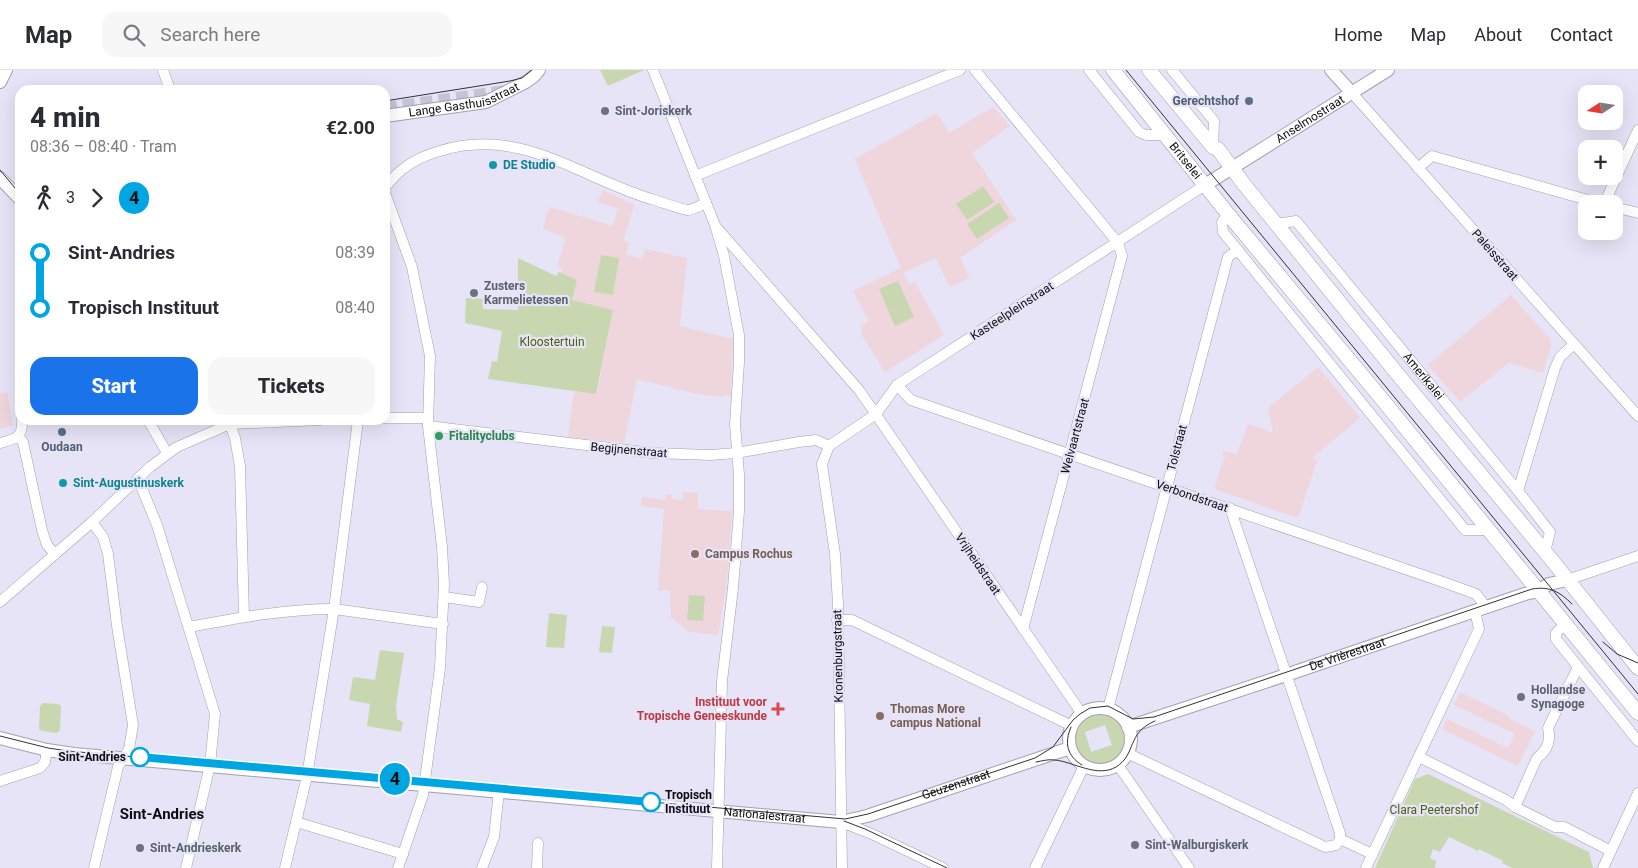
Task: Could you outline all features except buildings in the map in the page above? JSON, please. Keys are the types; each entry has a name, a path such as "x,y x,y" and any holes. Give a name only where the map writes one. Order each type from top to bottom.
{"main road":[{"name":"Britselei","path":"1113,70 1205,186"},
{"path":"1149,70 1213,147 1218,149 1232,169"},
{"name":"Amerikalei","path":"1232,169 1638,668"},
{"path":"1205,186 1638,713"}],"street":[{"path":"0,82 6,70"},
{"path":"163,70 168,85"},
{"path":"695,176 960,70"},
{"path":"975,70 1118,243"},
{"name":"Britselei","path":"1089,70 1139,132 1143,134 1166,135"},
{"path":"1172,70 1214,121 1213,147"},
{"path":"1331,70 1352,94"},
{"name":"Anselmostraat","path":"1232,169 1388,70"},
{"name":"Lange Gasthuisstraat","path":"390,115 486,102 526,82 539,71"},
{"path":"655,71 715,225 724,256 738,335 739,362 735,424 739,475 739,511 733,588 722,681 717,810 717,868"},
{"name":"Paleisstraat","path":"1352,94 1638,416"},
{"path":"1607,195 1638,130"},
{"path":"390,182 407,166 434,152 466,145 498,145 537,152 640,196 688,210 706,203"},
{"path":"1418,168 1432,156 1578,197"},
{"name":"Britselei","path":"1205,186 1232,169"},
{"path":"0,178 15,194"},
{"name":"Kasteelpleinstraat","path":"829,446 876,414 901,388 1205,186"},
{"path":"390,207 412,267 430,356 428,422 442,547 444,597 440,668 425,784 398,868"},
{"path":"1623,209 1638,213"},
{"path":"1228,214 1222,222 1222,229 1465,530 1489,530"},
{"name":"Amerikalei","path":"1276,224 1296,221 1518,491 1550,532 1545,552"},
{"name":"Vrijheidstraat","path":"715,225 859,390 1082,714"},
{"name":"Welvaartstraat","path":"1023,629 1122,256 1118,243"},
{"name":"Tolstraat","path":"1108,709 1228,257 1238,250"},
{"path":"1518,491 1555,368 1560,357 1574,344"},
{"name":"Verbondstraat","path":"901,388 911,400 1476,594 1480,609"},
{"name":"Begijnenstraat","path":"390,418 652,453 736,454 816,440 829,446"},
{"path":"0,444 18,436 22,432 22,425"},
{"path":"151,425 167,453"},
{"path":"0,602 92,522 167,453 225,425"},
{"path":"233,425 240,466 244,617"},
{"path":"285,868 307,774 334,609 357,425"},
{"path":"18,436 23,442 42,530 47,545 55,554"},
{"name":"Kronenburgstraat","path":"829,446 822,464 835,554 842,868"},
{"path":"138,479 157,525 215,714 210,765 186,868"},
{"path":"1127,753 1325,847 1336,845 1340,839 1340,833 1230,508"},
{"path":"92,522 103,537 108,554 117,626 133,725 128,749 118,767 94,868"},
{"path":"1567,580 1638,556"},
{"name":"De Vrièrestraat","path":"1128,727 1538,591 1548,584 1567,580"},
{"path":"444,597 479,602 482,587"},
{"path":"189,626 278,612 334,609 443,624"},
{"path":"1366,868 1480,629 1480,609"},
{"path":"837,620 852,620 1072,726"},
{"path":"1564,625 1557,631 1556,638 1638,741"},
{"path":"1514,807 1537,758 1544,753 1550,738 1548,728 1578,667"},
{"path":"1108,709 1122,718 1128,727 1130,740 1127,753 1118,765 1097,770 1084,766 1076,758 1070,748 1069,736 1072,726 1082,714 1092,710 1108,709"},
{"name":"Nationalestraat","path":"0,738 48,750 74,754 842,822"},
{"name":"Geuzenstraat","path":"842,822 867,816 1070,748"},
{"path":"0,781 40,768 45,762 48,750"},
{"path":"1419,756 1506,800 1514,807 1555,826 1564,827 1611,851"},
{"path":"1118,765 1189,868"},
{"path":"1035,868 1084,766"},
{"path":"482,868 494,837 499,791"},
{"path":"1602,868 1638,793"},
{"path":"296,822 403,854"},
{"path":"842,822 943,868"},
{"path":"1340,839 1372,854"},
{"path":"537,868 538,843"}],"shaded area":[{"path":"993,107 1010,126 972,153 1016,220 960,258 969,278 950,287 936,258 903,273 909,284 915,282 944,335 885,372 860,332 862,330 860,326 869,321 853,291 901,268 855,159 937,113 949,133"},
{"path":"603,190 634,205 623,241 629,242 626,254 642,259 645,249 687,258 680,326 733,339 731,396 697,394 637,379 624,443 568,437 574,391 597,394 613,310 571,300 577,280 562,273 563,268 557,266 565,240 564,237 543,229 550,207 613,226 618,209 598,202"},
{"path":"1511,295 1550,339 1551,346 1543,373 1510,362 1460,402 1428,365"},
{"path":"1318,367 1360,418 1312,458 1317,461 1298,518 1214,489 1225,456 1222,454 1223,451 1237,454 1248,424 1267,430 1269,433 1273,431 1268,408"},
{"path":"7,392 13,425 0,429 0,394"},
{"name":"Campus Rochus","path":"683,492 698,493 698,509 732,511 727,582 718,635 689,632 671,617 670,591 658,590 664,509 641,506 642,497 665,500 666,494 672,495 672,499 683,500"},
{"path":"1460,692 1535,731 1518,766 1442,729 1447,719 1508,748 1515,734 1454,705"}],"green space":[{"path":"600,70 644,70 608,86"},
{"path":"983,186 994,202 967,220 956,204"},
{"path":"999,203 1009,218 977,239 967,224"},
{"path":"601,255 619,258 613,295 594,292"},
{"name":"Kloostertuin","path":"518,258 556,276 559,272 577,280 572,300 613,310 596,394 488,379 492,361 497,362 502,331 465,323 466,298 483,299 483,309 518,310"},
{"path":"898,281 914,317 895,326 879,289"},
{"path":"689,595 705,596 703,621 687,620"},
{"path":"549,613 567,615 564,648 546,647"},
{"path":"602,626 615,627 612,653 599,652"},
{"path":"380,650 404,653 396,706 397,719 403,722 401,732 367,726 370,704 349,700 353,677 375,680"},
{"path":"43,703 61,706 60,730 57,733 39,729 40,706"},
{"path":"1093,710 1106,711 1116,716 1123,723 1128,743 1119,761 1108,766 1095,767 1085,763 1077,756 1073,747 1072,737 1074,726 1081,717","holes":["1105,725 1112,745 1091,752 1085,732"]},
{"name":"Clara Peetershof","path":"1428,774 1589,852 1593,868 1512,868 1502,863 1503,861 1479,849 1478,851 1449,837 1440,852 1433,849 1430,858 1436,861 1435,868 1375,868 1415,779"}],"tunnel":[{"path":"390,107 506,91"}],"tram line":[{"path":"390,100 510,81 522,78 532,70"},
{"path":"1126,70 1638,694"},
{"path":"0,170 15,188"},
{"path":"0,736 68,751 845,819 868,814 1035,758 1053,747 1073,720 1090,708 1108,706 1133,719 1154,717 1532,589 1549,589 1563,596 1572,604"},
{"path":"1603,642 1617,654 1638,663"},
{"path":"1036,762 1055,760 1093,770 1109,770 1123,762 1135,737 1146,726 1155,721"},
{"path":"1071,727 1067,744 1068,749 1073,758 1082,765"},
{"name":"4","path":"140,757 651,802"},
{"path":"844,821 947,868"}],"place":[{"name":"Gerechtshof","path":"1249,101"},
{"name":"Sint-Joriskerk","path":"605,111"},
{"name":"DE Studio","path":"493,165"},
{"name":"Zusters Karmelietessen","path":"474,293"},
{"name":"Oudaan","path":"62,432"},
{"name":"Fitalityclubs","path":"439,436"},
{"name":"Sint-Augustinuskerk","path":"63,483"},
{"name":"Campus Rochus","path":"695,554"},
{"name":"Hollandse Synagoge","path":"1521,697"},
{"name":"Instituut voor Tropische Geneeskunde","path":"778,709"},
{"name":"Thomas More campus National","path":"880,716"},
{"name":"Sint-Andries","path":"140,757"},
{"name":"Tropisch Instituut","path":"651,802"},
{"name":"Sint-Walburgiskerk","path":"1135,845"},
{"name":"Sint-Andrieskerk","path":"140,848"}],"district":[{"name":"Sint-Andries","path":"162,814"}]}
